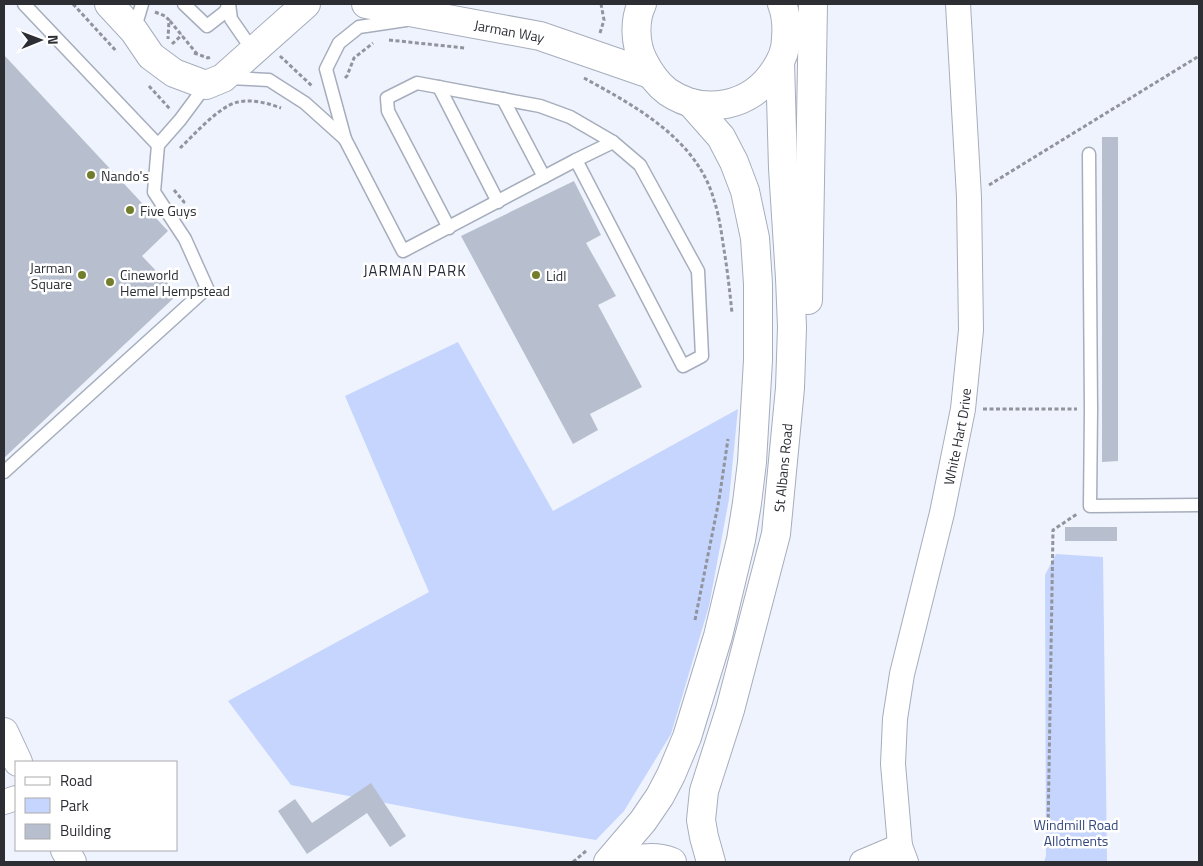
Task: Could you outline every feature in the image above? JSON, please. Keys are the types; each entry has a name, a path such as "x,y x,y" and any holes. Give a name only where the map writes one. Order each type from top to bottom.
{"main road":[{"path":"109,4 134,31 151,56 174,73 215,82 306,4"},
{"name":"Jarman Way","path":"366,4 540,36 650,74"},
{"path":"598,855 643,821 660,796 687,737 718,636 748,504 758,360 758,284 755,238 745,191 734,162 720,137 691,104 668,92 650,74 640,54 636,31 642,4"},
{"path":"691,104 712,106 733,103 753,94 769,80 780,62 786,45 787,27 782,4"},
{"path":"776,534 801,396 806,347 813,4"},
{"name":"St Albans Road","path":"711,862 704,838 702,820 704,791 730,710 776,534 790,388 792,327 783,168 780,62"},
{"path":"4,732 18,761"},
{"path":"66,851 72,862"},
{"path":"620,862 644,858 672,862"}],"street":[{"name":"White Hart Drive","path":"903,854 893,764 895,719 902,674 942,513 963,409 971,330 969,197 958,4"},
{"path":"862,862 903,854"}],"lane":[{"path":"24,4 158,145"},
{"path":"134,31 142,4"},
{"path":"184,4 207,26 225,12 229,4"},
{"path":"229,4 231,19 249,45 256,48"},
{"path":"428,16 359,27 339,43 326,69 344,138 403,251 613,142"},
{"path":"4,472 208,288 185,238 154,192 158,145 215,82 269,80 305,103 344,138"},
{"path":"449,228 388,112 387,98 417,83 540,106 570,117 613,142 640,165 698,271 702,356 684,366 576,160"},
{"path":"439,87 498,202"},
{"path":"503,99 544,177"},
{"path":"1089,154 1090,506 1199,505"}],"path":[{"path":"170,20 197,54"},
{"path":"388,40 472,49"},
{"path":"256,48 277,53 316,90 338,83 347,76 354,58 372,43 380,42"},
{"path":"969,197 1199,56"},
{"path":"577,75 630,103 649,116 668,131 693,158 705,177 714,199 722,233 733,316"},
{"path":"176,151 226,107 238,102 265,103 291,112 305,103"},
{"path":"169,216 184,202 170,185"},
{"path":"963,409 1090,409"},
{"path":"694,628 719,500 728,436"},
{"path":"1048,831 1053,530 1090,506"},
{"path":"574,862 598,855"}],"green space":[{"path":"458,342 553,511 738,409 729,499 709,606 671,734 624,811 596,840 464,818 291,785 228,701 429,592 345,396"},
{"name":"Windmill Road Allotments","path":"1056,554 1103,557 1107,862 1044,862 1046,856 1045,575"}],"building":[{"name":"Jarman Square","path":"4,55 168,231 142,256 178,294 4,458"},
{"path":"1102,137 1118,137 1118,461 1102,462"},
{"path":"574,181 601,235 586,243 616,296 598,305 642,387 590,414 598,430 573,444 461,236"},
{"path":"1065,527 1117,527 1117,541 1065,541"},
{"path":"371,783 406,836 390,847 367,813 307,854 278,811 295,799 312,823"}],"place":[{"name":"Nando's","path":"91,175"},
{"name":"Five Guys","path":"130,210"},
{"name":"Jarman Square","path":"82,275"},
{"name":"Lidl","path":"536,275"},
{"name":"Cineworld Hemel Hempstead","path":"110,282"}],"district":[{"name":"JARMAN PARK","path":"415,270"}]}
